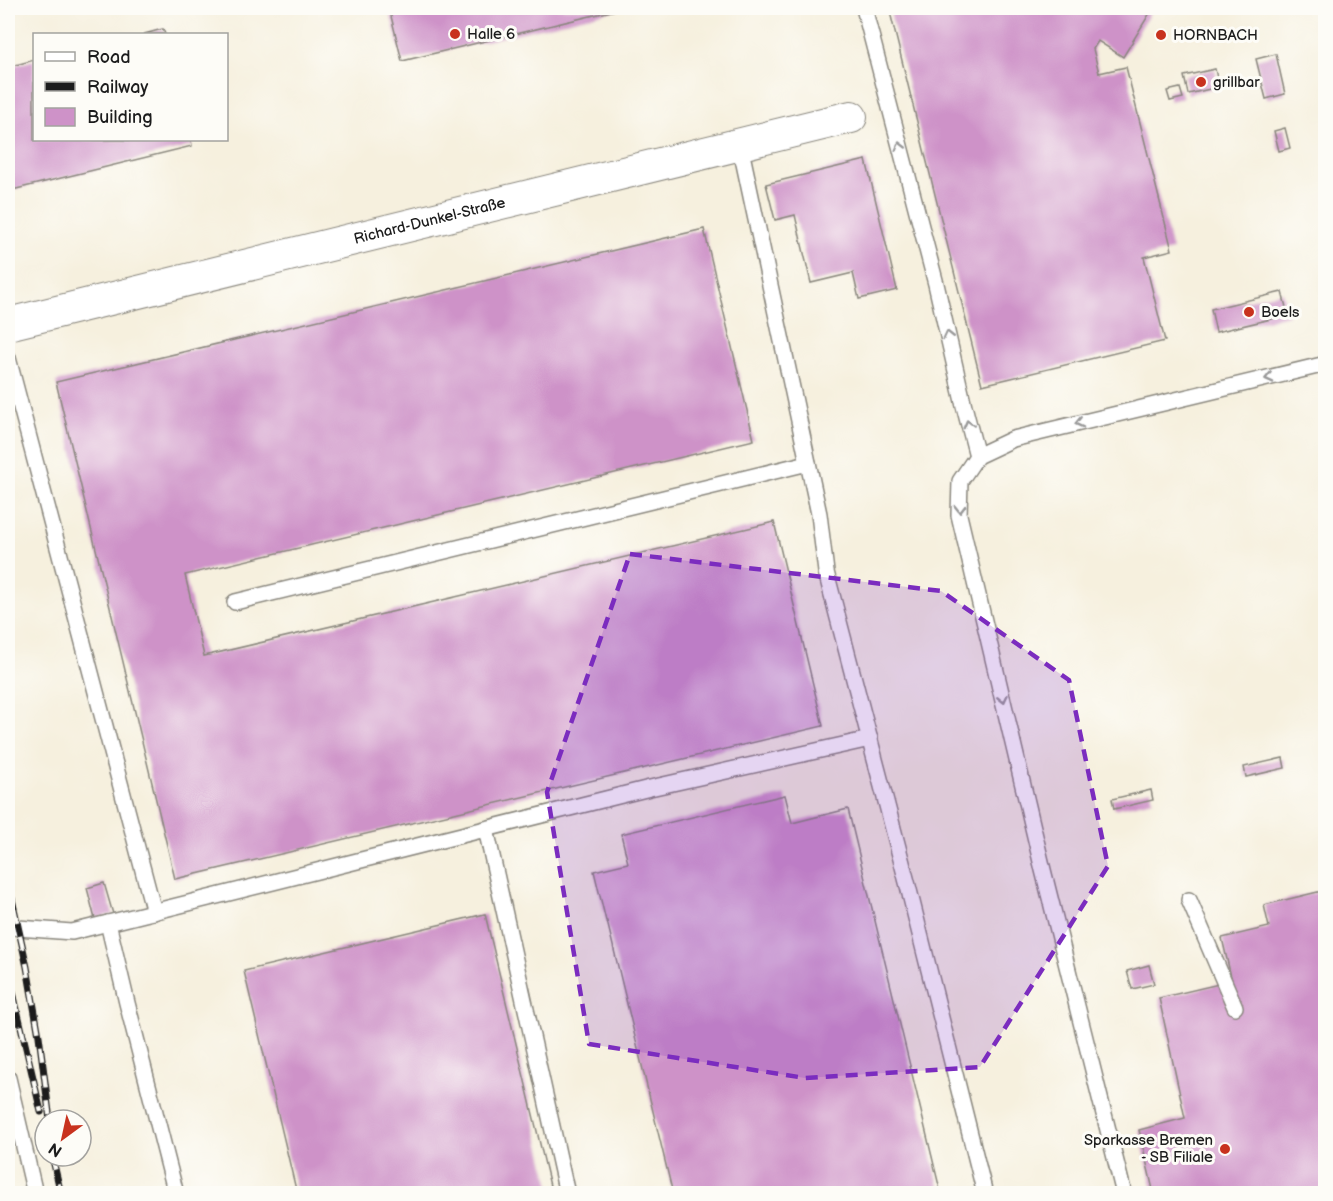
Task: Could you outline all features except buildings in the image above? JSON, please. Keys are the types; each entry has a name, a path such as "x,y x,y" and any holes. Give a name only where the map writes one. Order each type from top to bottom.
{"street":[{"name":"Richard-Dunkel-Straße","path":"8,324 851,117"}],"lane":[{"path":"864,8 936,284 977,456"},
{"path":"740,145 819,514 826,572 985,1194"},
{"path":"8,358 154,912"},
{"path":"1124,1194 1043,870 959,515 960,481 977,456 1013,439 1326,364"},
{"path":"235,602 808,463"},
{"path":"8,925 18,928 72,932 650,788 870,739"},
{"path":"486,829 567,1194"},
{"path":"1189,900 1235,1007"},
{"path":"108,923 176,1194"},
{"path":"8,1078 35,1194"}],"highlighted area":[{"path":"630,554 941,591 1069,680 1108,866 980,1067 805,1078 589,1044 547,792"}],"railway":[{"path":"8,881 27,967 48,1108"},
{"path":"8,971 40,1108"},
{"path":"55,1168 61,1194"}],"place":[{"name":"Halle 6","path":"455,34"},
{"name":"HORNBACH","path":"1161,35"},
{"name":"grillbar","path":"1201,82"},
{"name":"Boels","path":"1249,312"},
{"name":"Sparkasse Bremen - SB Filiale","path":"1225,1149"}]}
